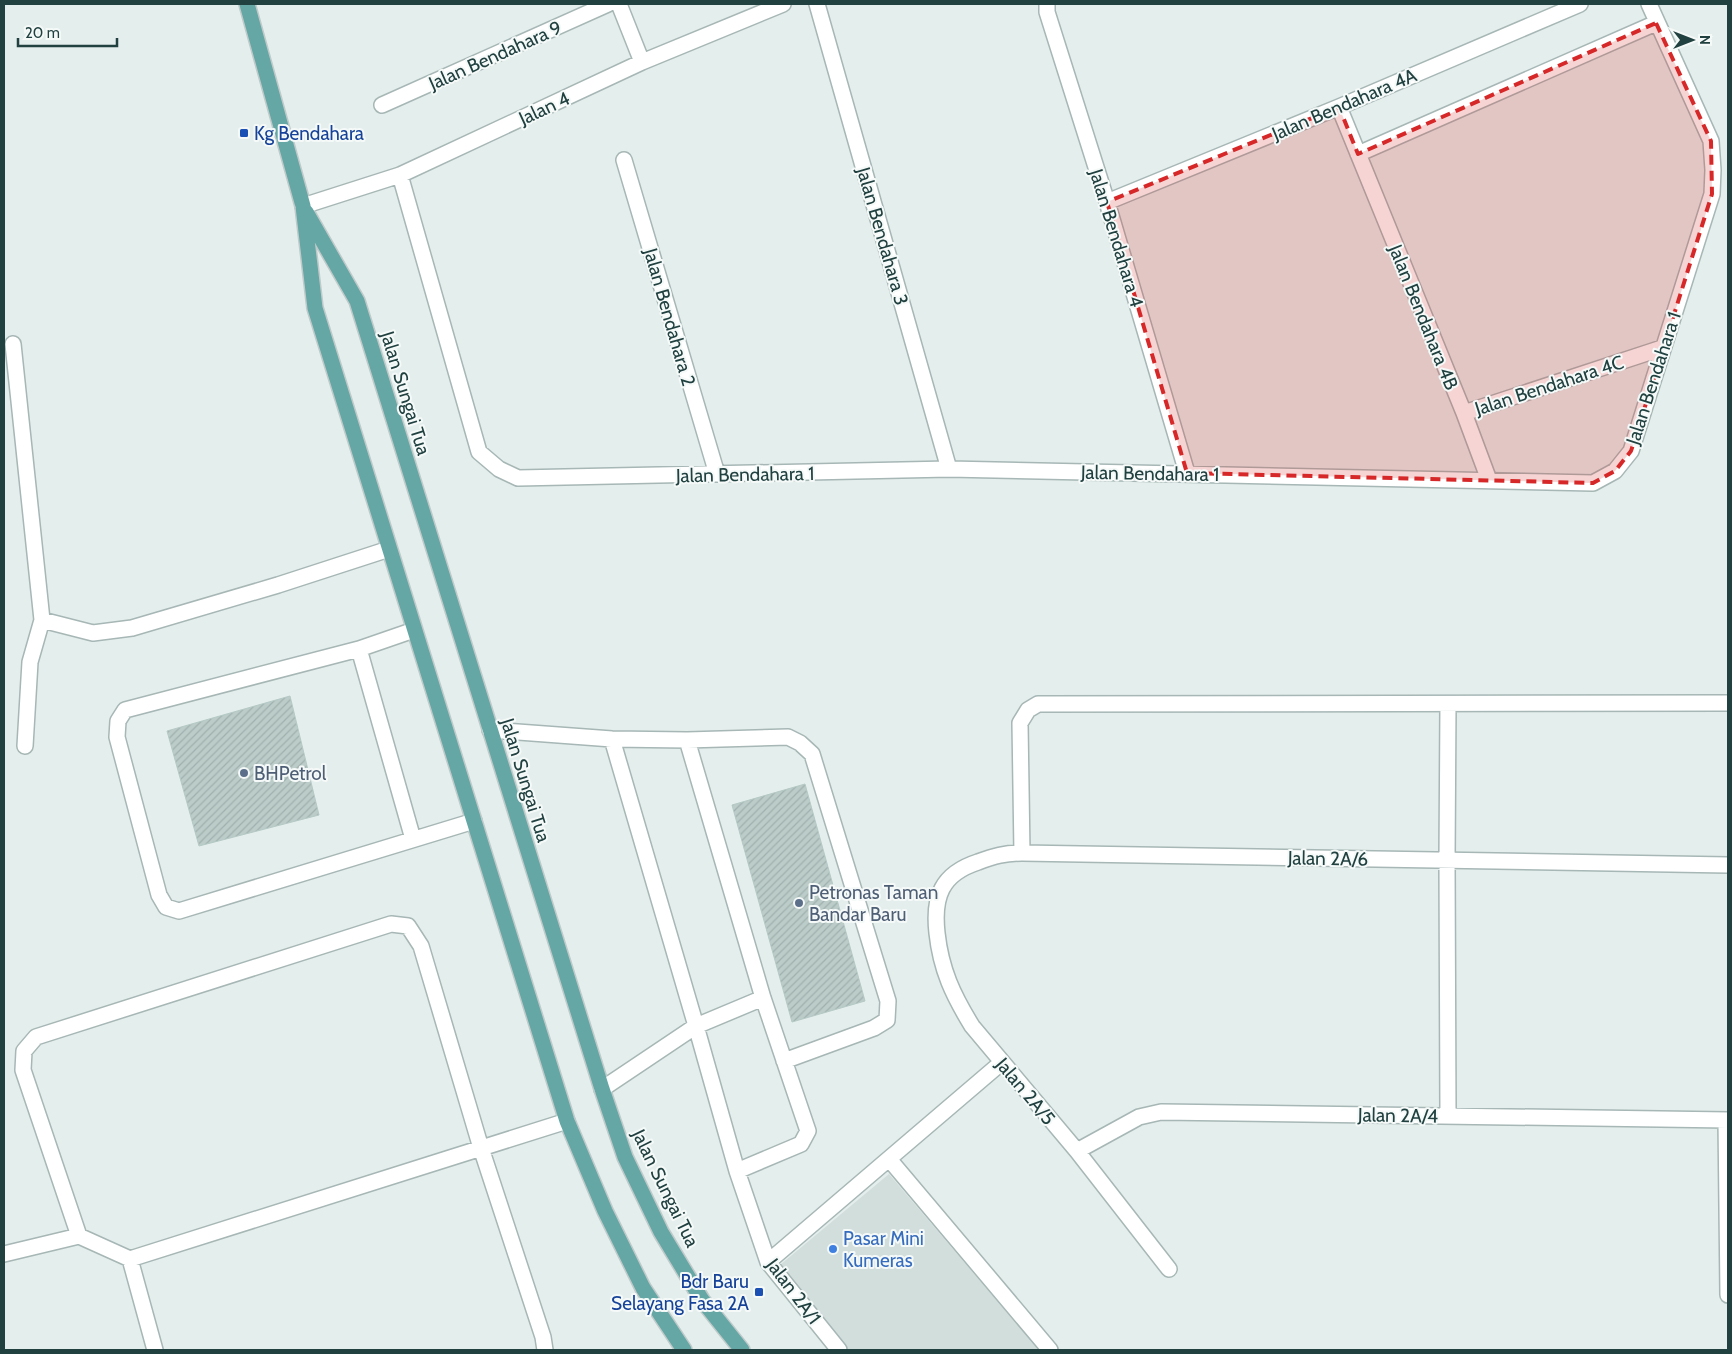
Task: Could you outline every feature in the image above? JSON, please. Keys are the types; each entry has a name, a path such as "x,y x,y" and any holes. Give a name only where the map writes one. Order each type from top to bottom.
{"main road":[{"name":"Jalan Sungai Tua","path":"247,4 302,206 315,308 566,1121 605,1211 643,1288 684,1350"},
{"name":"Jalan Sungai Tua","path":"302,206 357,301 602,1089 625,1156 660,1232 702,1300 742,1350"}],"street":[{"name":"Jalan Bendahara 9","path":"382,105 608,4"},
{"path":"619,4 642,62"},
{"name":"Jalan 4","path":"302,206 400,175 642,62 783,4"},
{"name":"Jalan Bendahara 3","path":"817,4 948,469"},
{"name":"Jalan Bendahara 4","path":"1047,4 1047,12 1107,202 1187,473"},
{"name":"Jalan Bendahara 4A","path":"1107,202 1339,108 1580,4"},
{"name":"Jalan Bendahara 1","path":"400,175 479,452 499,469 518,478 948,469 1593,483 1615,471 1631,451 1712,194 1711,141 1649,4"},
{"path":"1358,154 1656,23"},
{"name":"Jalan Bendahara 4B","path":"1339,108 1464,413 1489,480"},
{"name":"Jalan Bendahara 2","path":"624,160 716,474"},
{"path":"14,344 42,620 30,662 25,746"},
{"name":"Jalan Bendahara 4C","path":"1464,413 1662,348"},
{"path":"42,620 93,633 132,628 278,585 390,549"},
{"path":"414,630 359,649 125,710 118,721 117,737 158,896 166,907 179,911 474,821"},
{"path":"359,649 413,839"},
{"path":"1022,853 1020,723 1028,710 1038,704 1728,703"},
{"path":"1448,704 1448,1116"},
{"path":"490,730 612,739 687,740 788,737 800,743 812,754 888,1001 887,1020 874,1028 784,1061"},
{"name":"Jalan 2A/1","path":"612,739 737,1171 768,1262 840,1350"},
{"path":"687,740 763,998 808,1131 801,1144 737,1171"},
{"name":"Jalan 2A/6","path":"940,890 952,874 966,866 1002,853 1728,864"},
{"name":"Jalan 2A/5","path":"940,890 936,906 939,952 946,977 958,1004 972,1026 1001,1063 1077,1151 1169,1269"},
{"path":"79,1236 23,1070 24,1051 36,1038 390,924 408,926 421,946 481,1148 543,1337 545,1350"},
{"path":"602,1089 696,1026 763,998"},
{"path":"768,1262 1001,1063"},
{"name":"Jalan 2A/4","path":"1077,1151 1139,1117 1162,1112 1727,1120"},
{"path":"1727,1120 1728,1296"},
{"path":"4,1254 79,1236 130,1259 566,1121"},
{"path":"889,1159 1050,1350"},
{"path":"130,1259 155,1350"}],"highlighted area":[{"path":"1656,23 1711,141 1712,194 1631,451 1615,471 1593,483 1187,473 1107,202 1339,107 1358,154"}],"shaded area":[{"path":"889,1174 1039,1350 849,1350 780,1265"}],"building":[{"name":"BHPetrol","path":"290,696 319,815 199,846 167,731"},
{"name":"Petronas Taman Bandar Baru","path":"805,784 865,1001 792,1022 732,805"}],"place":[{"name":"Kg Bendahara","path":"244,133"},
{"name":"BHPetrol","path":"244,773"},
{"name":"Petronas Taman Bandar Baru","path":"799,903"},
{"name":"Pasar Mini Kumeras","path":"833,1249"},
{"name":"Bdr Baru Selayang Fasa 2A","path":"759,1292"}]}
